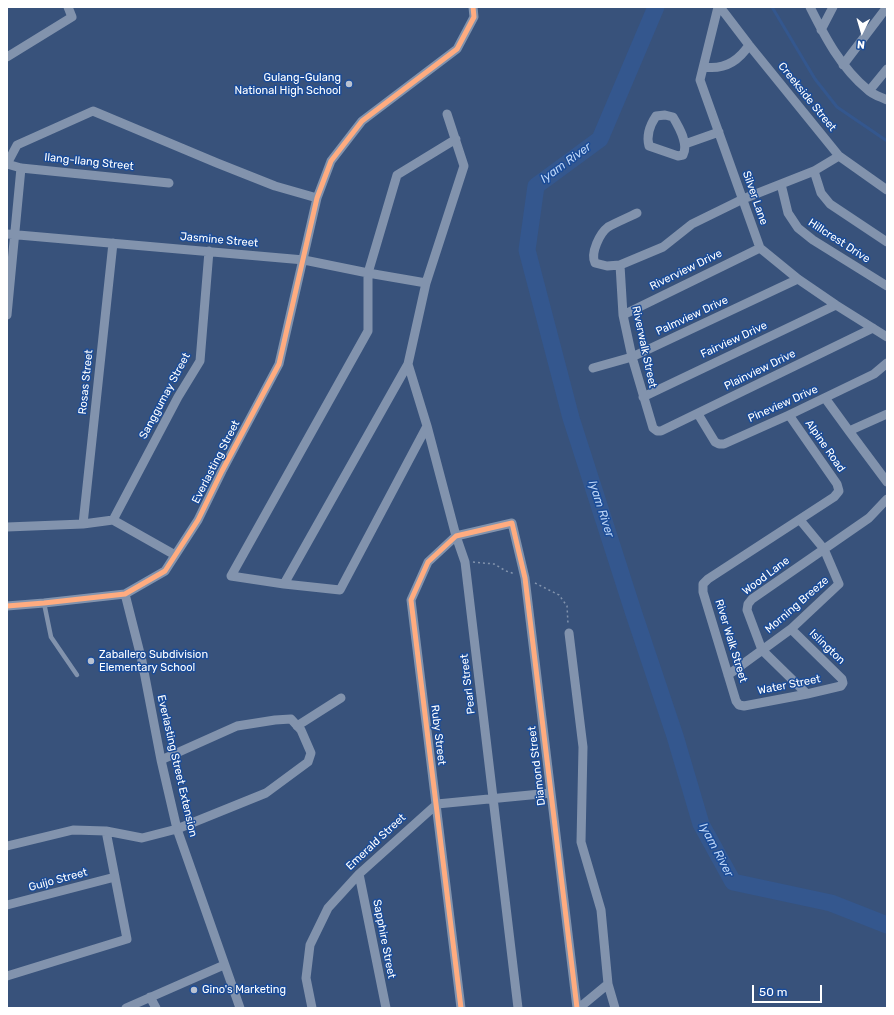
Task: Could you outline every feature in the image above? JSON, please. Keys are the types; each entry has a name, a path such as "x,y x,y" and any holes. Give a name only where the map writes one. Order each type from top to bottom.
{"street":[{"path":"7,56 72,17 68,7"},
{"name":"Everlasting Street","path":"7,606 44,604 125,594 165,571 198,520 222,470 279,364 317,198 331,161 362,121 457,49 474,17 473,7"},
{"name":"Creekside Street","path":"719,7 839,156 887,190"},
{"name":"Silver Lane","path":"719,7 700,80 760,248"},
{"path":"810,7 821,30 843,65 869,91 887,100"},
{"path":"821,30 833,7"},
{"path":"843,65 887,7"},
{"path":"704,67 721,67 732,63 742,55 749,45"},
{"path":"869,91 887,69"},
{"path":"7,164 17,145 93,111 275,186 317,198"},
{"path":"284,584 408,364 426,283 464,166 447,114"},
{"path":"665,114 674,117 685,144 685,151 683,155 678,156 650,146 648,140 650,125 656,116 665,114"},
{"path":"685,144 719,132"},
{"path":"427,426 340,590 231,576 368,331 368,273 397,175 456,139"},
{"path":"637,213 607,228 594,249 593,259 595,263 607,266 620,265 663,247 692,224 743,199 814,171 839,156"},
{"name":"Ilang-Ilang Street","path":"7,164 21,168 169,183"},
{"path":"7,315 11,235 21,168"},
{"path":"814,171 821,193 830,204 887,242"},
{"name":"Hillcrest Drive","path":"781,184 788,213 798,228 813,240 887,286"},
{"name":"Jasmine Street","path":"11,235 304,260 426,283"},
{"name":"Rosas Street","path":"83,524 113,243"},
{"path":"760,248 798,279 887,337"},
{"name":"Riverview Drive","path":"623,315 760,248"},
{"name":"Sanggumay Street","path":"112,520 178,397 200,360 209,251"},
{"name":"Riverwalk Street","path":"620,265 623,315 632,357 653,428 657,431"},
{"name":"Palmview Drive","path":"594,368 632,357 798,279"},
{"name":"Fairview Drive","path":"643,397 836,305"},
{"name":"Plainview Drive","path":"657,431 661,431 698,414 873,328"},
{"name":"Pineview Drive","path":"698,414 715,442 724,444 826,398 874,374 887,363"},
{"name":"Pearl Street","path":"408,364 427,426 456,536 465,562 518,1008"},
{"path":"826,398 887,482"},
{"path":"849,431 887,414"},
{"name":"Alpine Road","path":"790,415 837,484 839,491 834,497 800,520"},
{"name":"Wood Lane","path":"807,694 762,650 747,610 748,604 752,599 869,518 887,499"},
{"path":"7,527 83,524 112,520 176,556"},
{"name":"Morning Breeze","path":"728,675 791,629 839,584 824,549 800,520"},
{"name":"River Walk Street","path":"739,705 736,701 703,592 703,584 708,579 800,520"},
{"name":"Ruby Street","path":"461,1008 411,600 428,562 456,536 512,523"},
{"name":"Diamond Street","path":"512,523 525,578 578,1008"},
{"name":"Everlasting Street Extension","path":"125,594 142,661 161,760 177,829 240,1008"},
{"name":"Islington","path":"791,629 842,679 843,683"},
{"path":"570,634 583,747 581,842 601,910 608,984 615,1008"},
{"name":"Water Street","path":"739,705 744,706 807,694 841,686 843,683"},
{"path":"297,726 340,698"},
{"path":"7,846 73,830 106,831 142,838 177,829 266,793 308,762 311,753 301,730 291,719 237,726 161,760"},
{"path":"437,804 551,793"},
{"name":"Emerald Street","path":"312,1008 306,978 310,945 328,908 359,874 437,804"},
{"path":"7,976 127,939 106,831"},
{"name":"Sapphire Street","path":"359,874 386,1008"},
{"name":"Guijo Street","path":"7,906 115,877"},
{"path":"126,1008 224,965"},
{"path":"578,1008 608,984"},
{"path":"150,997 156,1008"}],"lane":[{"path":"44,604 51,637 77,675"}],"path":[{"path":"465,562 494,564 506,571 548,588 559,595 567,606 570,634"}],"waterway":[{"name":"Iyam River","path":"656,7 600,139 536,186 527,250 571,418 675,736 701,824 733,882 831,903 887,925"},
{"path":"772,7 815,79 837,107 887,141"}],"cycle path":[{"path":"7,606 125,594 165,571 198,520 222,471 279,364 317,198 331,161 362,121 457,49 474,17 473,7"},
{"path":"461,1008 411,600 428,562 456,536 512,523 525,578 577,1008"}],"place":[{"name":"Gulang-Gulang National High School","path":"349,84"},
{"name":"Zaballero Subdivision Elementary School","path":"91,661"},
{"name":"Gino's Marketing","path":"194,990"}]}
